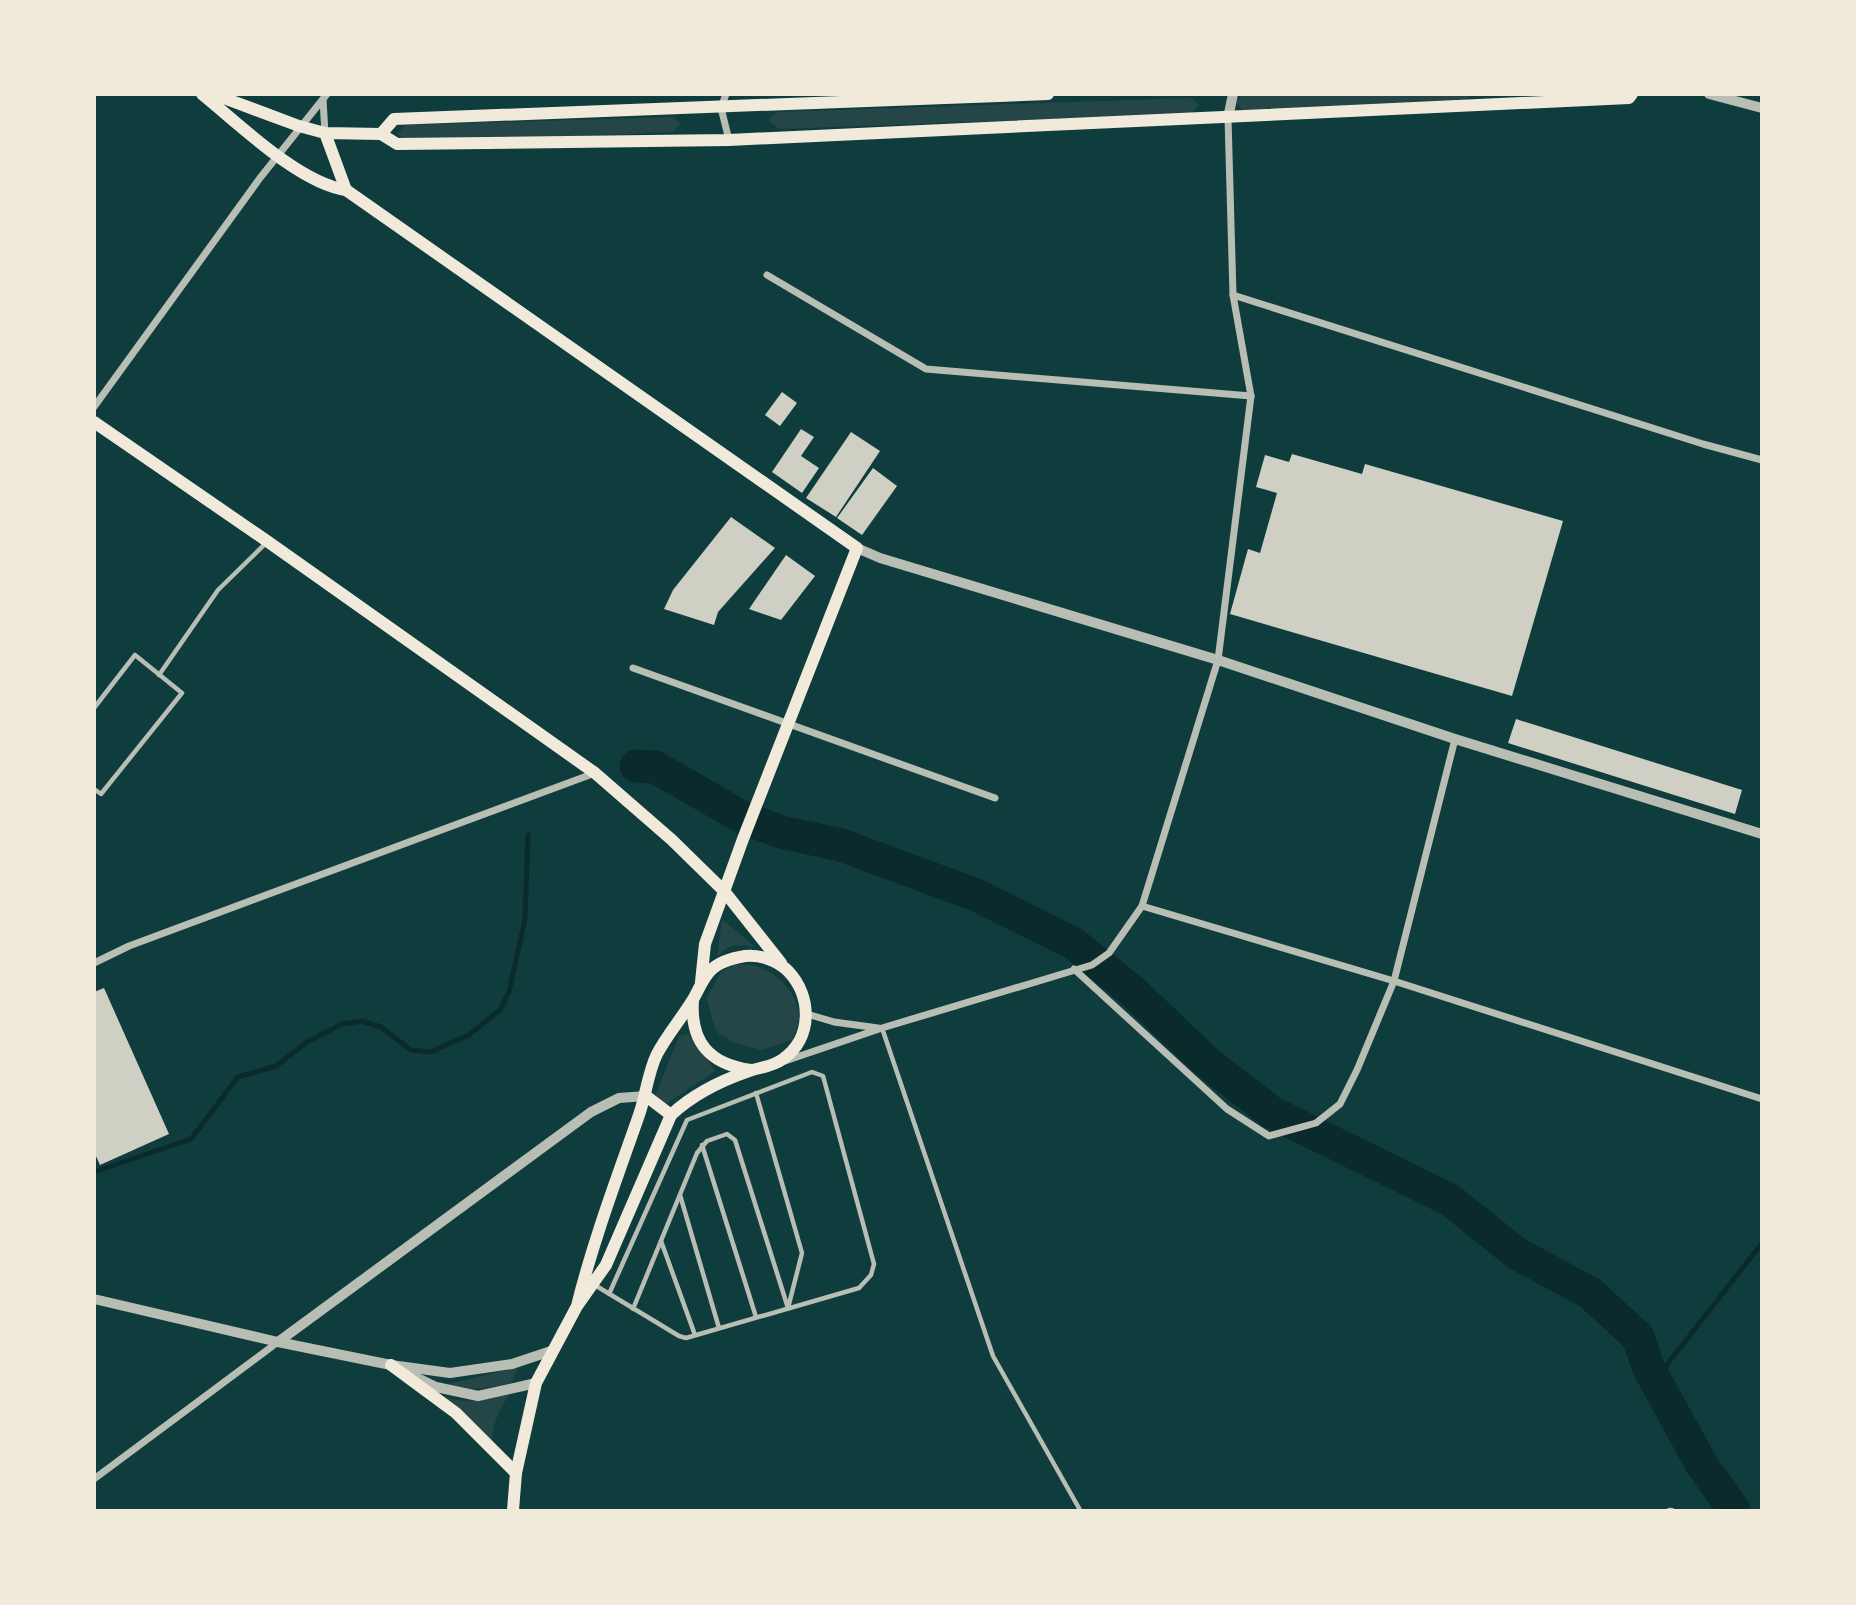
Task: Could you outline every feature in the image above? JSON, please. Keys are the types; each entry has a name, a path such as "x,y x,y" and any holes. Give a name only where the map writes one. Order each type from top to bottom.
{"main road":[{"path":"202,94 278,156 331,188 346,190 857,548 724,891 705,944 701,982"},
{"path":"213,94 299,126 325,133 381,134 397,144 729,140 1228,118 1489,100 1629,98 1632,94"},
{"path":"381,134 394,119 1048,94"},
{"path":"325,133 346,190"},
{"path":"94,422 595,773 724,891 797,981 804,996 807,1014 804,1031 796,1046 784,1059 769,1067 751,1070 688,1099 671,1115 606,1265 577,1306 536,1383 516,1473 513,1510"},
{"path":"577,1306 589,1257 646,1096 653,1065 701,982 713,968 730,958 749,955 769,959 785,968"},
{"path":"693,999 692,1016 696,1033 705,1048 718,1060 734,1068 751,1070"},
{"path":"646,1096 671,1115"},
{"path":"391,1365 456,1413 516,1473"}],"street":[{"path":"726,94 721,108 729,140"},
{"path":"769,1067 883,1028 1092,965 1109,953 1142,906 1218,660 1251,396 1233,295 1228,118 1233,94"},
{"path":"1709,94 1762,108"},
{"path":"94,407 299,126 325,97"},
{"path":"325,97 325,133"},
{"path":"767,275 926,369 1251,396"},
{"path":"1233,295 1703,444 1762,460"},
{"path":"857,548 880,558 1218,660 1455,739 1762,834"},
{"path":"633,668 995,798"},
{"path":"1074,969 1227,1109 1269,1136 1316,1123 1340,1104 1394,981 1455,739"},
{"path":"94,963 130,946 595,773"},
{"path":"1142,906 1394,981 1762,1100"},
{"path":"807,1014 883,1028"},
{"path":"94,1479 591,1112 619,1098 646,1096"},
{"path":"94,1299 278,1342 391,1365 450,1373 512,1364 551,1351"},
{"path":"391,1365 436,1387 478,1396 536,1383"}],"lane":[{"path":"159,675 218,590 267,541"},
{"path":"94,708 135,656 182,693 101,794 94,789"},
{"path":"883,1028 993,1356 1080,1510"},
{"path":"593,1284 609,1294 679,1336 686,1338 859,1287 871,1275 874,1264 823,1076 812,1072 687,1120 609,1294"},
{"path":"756,1093 802,1253 788,1308"},
{"path":"633,1308 702,1144 727,1134 735,1140 788,1308"},
{"path":"702,1144 756,1317"},
{"path":"680,1195 719,1328"},
{"path":"661,1241 695,1335"}],"shaded area":[{"path":"1244,94 1470,95 1463,103 1245,112 1235,102"},
{"path":"1191,98 1199,105 1191,114 779,129 768,120 777,112"},
{"path":"673,117 681,124 673,132 409,143 397,134 405,125"},
{"path":"722,919 756,948 735,945 717,957"},
{"path":"734,965 749,965 769,972 793,995 799,1015 798,1027 792,1040 762,1050 735,1043 719,1034 714,1026 707,998 721,972"},
{"path":"686,1033 715,1071 663,1106 654,1099 679,1036"},
{"path":"518,1367 512,1383 467,1389 440,1386"},
{"path":"511,1393 497,1417 492,1445 442,1397 477,1400"}],"building":[{"path":"782,392 797,403 780,426 765,415"},
{"path":"801,429 814,437 801,456 819,468 802,493 772,472"},
{"path":"851,432 880,451 836,517 806,498"},
{"path":"1292,454 1362,474 1365,464 1563,521 1512,696 1230,614 1248,549 1260,553 1277,493 1256,487 1265,455 1289,462"},
{"path":"873,468 897,486 862,535 837,518"},
{"path":"731,517 775,548 718,612 714,625 664,609 673,590"},
{"path":"786,555 815,576 781,620 749,609"},
{"path":"1516,719 1742,790 1735,814 1508,743"},
{"path":"104,988 169,1134 100,1165 94,1152 94,992"}],"waterway":[{"path":"636,766 655,767 742,817 781,832 841,845 976,895 1073,943 1131,990 1208,1063 1271,1112 1450,1200 1516,1253 1590,1293 1638,1337 1648,1367 1702,1465 1734,1510"},
{"path":"94,1172 191,1139 238,1077 276,1066 307,1042 342,1024 362,1021 381,1027 411,1050 431,1052 469,1035 500,1010 509,992 525,919 528,835"},
{"path":"1655,1380 1762,1243"}]}
